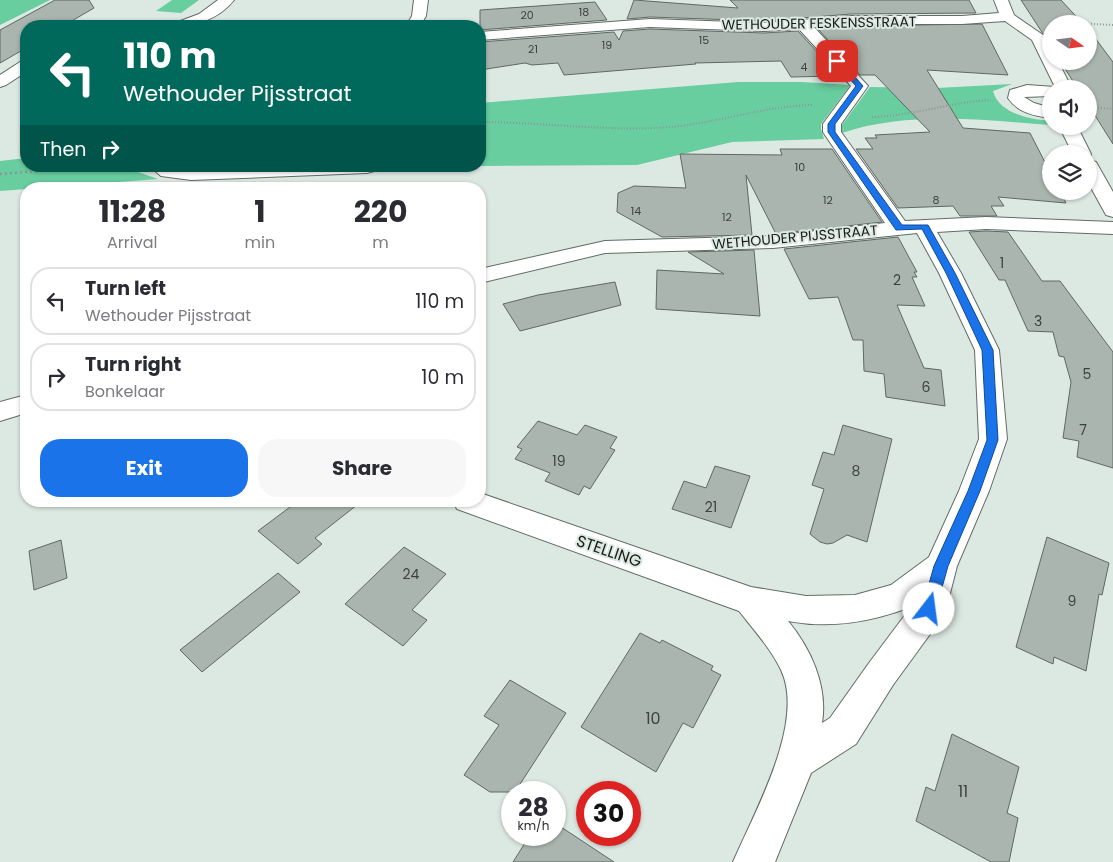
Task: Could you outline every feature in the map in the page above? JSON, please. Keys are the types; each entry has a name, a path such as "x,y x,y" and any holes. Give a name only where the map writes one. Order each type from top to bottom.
{"street":[{"path":"196,20 204,17 227,0"},
{"path":"416,20 420,0"},
{"path":"1001,0 1010,18 1038,38 1059,80"},
{"path":"833,5 851,20"},
{"name":"WETHOUDER FESKENSSTRAAT","path":"486,36 650,23 764,27 851,20 953,21 1010,18"},
{"path":"797,760 843,732 881,674 929,609 941,566 974,491 993,440 987,350 950,273 832,132 832,124 860,86 803,24"},
{"path":"0,82 20,69"},
{"path":"1042,91 1027,90 1016,94 1017,100 1032,109 1042,111"},
{"path":"168,172 191,174 235,172"},
{"path":"1097,181 1113,210"},
{"name":"WETHOUDER PIJSSTRAAT","path":"486,275 605,247 773,242 912,227 986,223 1113,228"},
{"path":"0,412 20,406"},
{"name":"STELLING","path":"485,507 751,601 806,610 855,609 900,597 941,566"},
{"path":"751,601 780,637 799,668 807,706 797,760 754,862"}],"path":[{"path":"1010,18 1113,25"},
{"path":"486,122 648,128 691,125 740,114 807,105 842,109 857,115 882,117 972,101 1017,100"},
{"path":"1097,108 1113,109"},
{"path":"0,174 26,172"}],"green space":[{"path":"0,0 50,0 0,25"},
{"path":"172,0 199,0 181,13 156,11"},
{"path":"738,82 802,82 849,85 821,124 824,139 732,142 637,165 486,166 486,103"},
{"path":"1012,84 993,91 996,99 1008,110 1016,114 1042,120 1042,124 919,119 867,126 842,133 842,125 870,87 937,88"},
{"path":"20,159 20,172 138,172 158,179 118,182 20,182 20,189 0,191 0,161"}],"building":[{"path":"55,0 89,0 94,8 73,20 20,20 20,51 0,63 0,30"},
{"path":"634,0 738,8 730,0 969,0 976,13 851,14 764,21 650,17 627,19"},
{"path":"1021,0 1061,0 1075,15 1042,15 1042,32"},
{"path":"595,2 607,20 486,30 486,20 480,20 480,10"},
{"path":"982,24 1008,75 927,70 963,128 1030,133 1042,156 1042,200 1064,200 1066,203 998,197 1004,206 991,206 997,216 960,216 953,206 898,208 856,149 873,149 865,138 877,138 875,135 930,132 875,75 860,75 818,29 851,26"},
{"path":"650,29 764,33 798,31 839,76 791,77 781,61 695,63 564,75 558,63 532,65 525,63 486,69 486,42 614,32 619,40 623,31"},
{"path":"1098,42 1113,62 1113,144 1097,119 1097,80 1072,80 1066,70 1098,70"},
{"path":"780,149 832,149 882,222 776,234 746,175 752,235 662,237 617,212 618,193 634,186 686,188 680,154 782,155"},
{"path":"969,232 1008,232 1042,281 1060,281 1113,352 1113,468 1077,457 1079,441 1063,438 1071,382 1064,357 1059,356 1053,332 1028,331 1005,280 999,280"},
{"path":"898,237 917,272 914,272 917,277 912,277 925,306 897,305 924,368 941,370 945,406 886,397 884,374 864,371 863,340 853,340 838,297 809,299 784,249"},
{"path":"754,250 760,316 656,309 657,270 724,274 688,252"},
{"path":"615,282 621,305 520,331 503,304 538,295"},
{"path":"538,421 577,435 585,425 617,437 610,448 615,450 590,489 584,486 579,495 545,481 550,473 515,459 522,449 517,447"},
{"path":"843,425 892,439 867,542 847,535 833,543 827,544 820,542 810,534 824,489 812,485 823,452 834,455"},
{"path":"715,466 750,476 731,528 672,509 684,481 706,488"},
{"path":"290,507 354,507 315,538 322,544 298,564 258,531"},
{"path":"1047,537 1109,563 1102,595 1099,594 1086,671 1054,657 1053,664 1016,647"},
{"path":"61,540 67,578 34,590 29,551"},
{"path":"404,547 446,574 412,610 427,620 403,646 345,604"},
{"path":"278,573 300,592 202,672 180,650"},
{"path":"640,633 660,643 662,640 713,666 711,670 721,675 693,728 683,723 656,772 581,727"},
{"path":"510,680 566,713 522,781 501,781 501,792 490,792 464,775 499,725 484,716"},
{"path":"952,734 1019,767 1007,813 1018,818 1009,862 991,862 916,821 926,787 935,791"},
{"path":"566,830 576,837 576,846 590,846 614,862 513,862 523,846 566,846"}],"route":[{"path":"837,61 860,86 832,124 832,132 900,228 924,226 950,273 987,350 993,440 974,491 941,566 929,609"}]}
